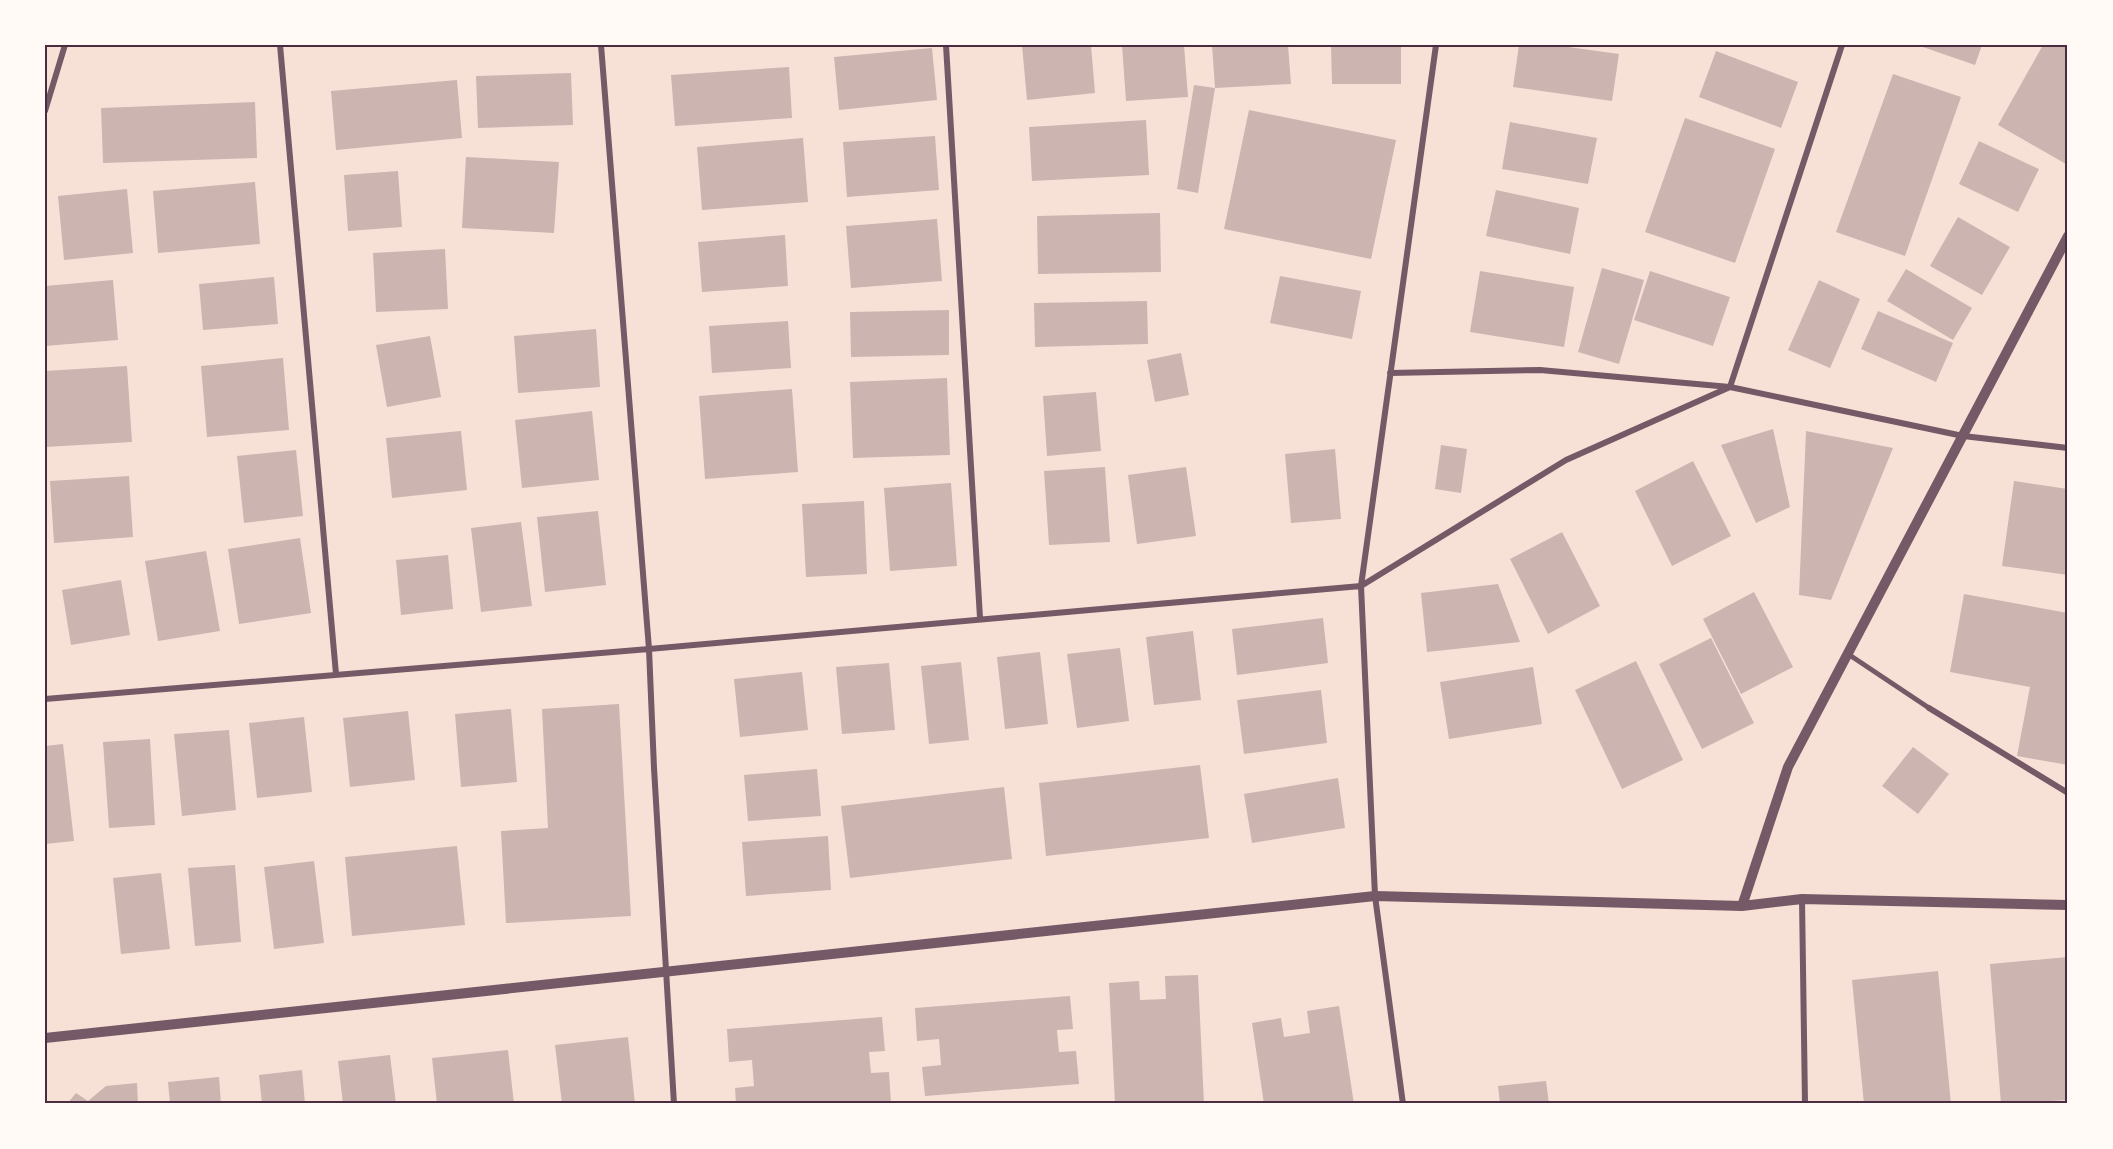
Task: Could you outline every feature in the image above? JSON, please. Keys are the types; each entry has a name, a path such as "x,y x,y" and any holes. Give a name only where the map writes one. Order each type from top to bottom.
{"street":[{"path":"45,111 65,45"},
{"path":"280,45 336,674"},
{"path":"601,45 649,649 674,1104"},
{"path":"946,45 980,618"},
{"path":"1403,1104 1375,896 1361,586 1436,45"},
{"path":"45,699 649,649 1361,586 1566,460 1730,387 1842,45"},
{"path":"1742,906 1788,767 2068,236"},
{"path":"1390,373 1539,369 1730,387 1963,436 2068,448"},
{"path":"1848,654 1929,708 2068,793"},
{"path":"45,1038 1375,896 1742,906 1802,899 2068,905"},
{"path":"1802,899 1805,1104"}],"building":[{"path":"1022,45 1091,45 1095,93 1027,100"},
{"path":"1122,45 1184,45 1188,97 1126,101"},
{"path":"1212,45 1288,45 1291,84 1215,88"},
{"path":"1331,45 1401,45 1401,84 1332,84"},
{"path":"1519,45 1554,45 1619,54 1612,101 1513,87"},
{"path":"1917,45 1982,45 1975,65"},
{"path":"2043,45 2068,45 2068,160 2066,164 1998,125"},
{"path":"932,48 937,100 839,110 834,57"},
{"path":"1716,51 1798,82 1781,128 1699,97"},
{"path":"789,67 792,118 675,126 671,75"},
{"path":"571,73 573,125 478,128 476,76"},
{"path":"1893,74 1961,97 1905,256 1836,232"},
{"path":"457,80 462,138 336,150 331,91"},
{"path":"1194,85 1215,88 1198,193 1177,189"},
{"path":"255,102 257,158 103,163 101,108"},
{"path":"1249,110 1396,140 1371,259 1224,229"},
{"path":"1685,118 1775,149 1735,263 1645,232"},
{"path":"1146,120 1149,175 1032,181 1029,127"},
{"path":"1510,122 1597,138 1588,184 1502,169"},
{"path":"935,136 939,190 847,197 843,142"},
{"path":"803,138 808,202 702,210 697,147"},
{"path":"1979,141 2039,169 2018,212 1959,184"},
{"path":"466,157 559,162 554,233 462,228"},
{"path":"398,171 402,227 348,231 344,175"},
{"path":"255,182 260,244 158,253 153,191"},
{"path":"127,189 133,253 64,260 58,196"},
{"path":"1496,190 1579,208 1570,254 1486,236"},
{"path":"1160,213 1161,272 1038,274 1037,216"},
{"path":"1958,217 2010,247 1982,295 1930,266"},
{"path":"937,219 942,281 851,288 846,226"},
{"path":"785,235 788,286 702,292 698,242"},
{"path":"445,249 448,309 376,312 373,253"},
{"path":"1602,268 1644,280 1619,364 1578,352"},
{"path":"1906,269 1972,308 1953,340 1887,301"},
{"path":"1480,271 1574,287 1564,347 1470,332"},
{"path":"1650,271 1730,297 1713,346 1634,320"},
{"path":"1280,276 1361,291 1352,339 1270,323"},
{"path":"274,277 278,324 203,330 199,284"},
{"path":"113,280 118,340 45,346 45,286"},
{"path":"1819,280 1860,299 1830,368 1788,350"},
{"path":"1147,301 1148,344 1035,347 1034,303"},
{"path":"949,310 949,355 851,357 850,312"},
{"path":"1878,311 1953,343 1936,382 1861,349"},
{"path":"788,321 791,368 712,373 709,326"},
{"path":"596,329 600,387 518,393 514,336"},
{"path":"430,336 441,397 387,407 376,345"},
{"path":"1181,353 1189,395 1155,402 1147,360"},
{"path":"283,358 289,430 207,437 201,366"},
{"path":"127,366 132,442 45,447 45,371"},
{"path":"947,378 950,455 853,458 850,382"},
{"path":"792,389 798,472 705,479 699,396"},
{"path":"1096,392 1101,451 1047,456 1043,396"},
{"path":"592,411 599,480 522,488 515,420"},
{"path":"1773,429 1790,507 1756,523 1721,445"},
{"path":"461,431 467,490 392,498 386,438"},
{"path":"1806,431 1893,448 1831,600 1799,595"},
{"path":"1441,445 1467,449 1461,493 1435,489"},
{"path":"1335,449 1341,519 1291,523 1285,454"},
{"path":"296,450 303,516 244,523 237,456"},
{"path":"1693,461 1731,536 1672,566 1635,491"},
{"path":"1105,467 1110,542 1049,545 1044,471"},
{"path":"1186,467 1196,536 1137,544 1128,475"},
{"path":"129,476 133,537 54,543 50,481"},
{"path":"2014,481 2068,489 2068,575 2002,566"},
{"path":"951,483 957,566 890,571 884,488"},
{"path":"864,501 867,574 806,577 802,504"},
{"path":"598,511 606,585 545,592 537,517"},
{"path":"521,522 532,606 481,612 471,528"},
{"path":"1562,532 1600,606 1548,634 1510,559"},
{"path":"300,538 311,613 239,624 228,549"},
{"path":"206,551 220,631 158,641 145,561"},
{"path":"448,555 453,609 401,615 396,560"},
{"path":"121,580 130,635 71,645 62,590"},
{"path":"1498,584 1520,642 1427,652 1421,593"},
{"path":"1754,592 1793,667 1741,694 1703,619"},
{"path":"1964,594 2068,613 2068,765 2017,756 2030,687 1950,672"},
{"path":"1323,618 1328,663 1237,675 1232,629"},
{"path":"1193,631 1201,700 1154,705 1146,637"},
{"path":"1711,638 1754,723 1702,749 1659,664"},
{"path":"1120,648 1129,721 1077,728 1067,654"},
{"path":"1040,652 1048,724 1005,729 997,657"},
{"path":"1636,661 1683,760 1622,789 1575,690"},
{"path":"961,662 969,740 929,744 921,666"},
{"path":"889,663 895,730 842,734 836,667"},
{"path":"1533,667 1542,724 1449,739 1440,682"},
{"path":"802,672 808,730 740,737 734,679"},
{"path":"1321,690 1327,743 1244,754 1237,700"},
{"path":"619,704 631,916 506,923 501,831 548,828 542,709"},
{"path":"511,709 517,782 461,787 455,714"},
{"path":"408,711 415,780 350,787 343,718"},
{"path":"304,717 312,792 257,798 249,723"},
{"path":"229,730 236,810 182,816 174,734"},
{"path":"150,739 155,825 109,828 103,742"},
{"path":"63,744 74,841 45,844 45,746"},
{"path":"1913,747 1949,774 1918,814 1882,786"},
{"path":"1200,765 1209,838 1046,856 1039,783"},
{"path":"817,769 821,816 748,821 744,775"},
{"path":"1338,778 1345,828 1252,843 1244,794"},
{"path":"1004,787 1012,859 850,878 841,806"},
{"path":"828,836 831,890 746,896 742,842"},
{"path":"457,846 465,925 352,936 345,857"},
{"path":"314,861 324,943 274,949 264,867"},
{"path":"235,865 241,942 195,946 188,868"},
{"path":"161,873 170,949 121,954 113,878"},
{"path":"2068,957 2068,1100 2001,1104 1990,964"},
{"path":"1938,971 1951,1104 1864,1104 1852,980"},
{"path":"1198,975 1204,1104 1115,1104 1109,983 1139,981 1140,1000 1166,999 1165,976"},
{"path":"1070,996 1073,1029 1057,1030 1059,1052 1076,1051 1079,1084 925,1096 922,1067 941,1065 939,1039 917,1041 915,1008"},
{"path":"1339,1006 1354,1104 1264,1104 1252,1023 1281,1018 1284,1037 1310,1033 1307,1011"},
{"path":"882,1017 885,1051 869,1052 871,1073 889,1072 891,1104 736,1104 735,1088 754,1086 752,1060 729,1062 727,1029"},
{"path":"628,1037 635,1104 562,1104 555,1045"},
{"path":"508,1050 514,1104 437,1104 432,1058"},
{"path":"390,1055 396,1104 343,1104 338,1061"},
{"path":"302,1070 305,1104 262,1104 259,1075"},
{"path":"219,1077 221,1104 170,1104 168,1082"},
{"path":"1546,1081 1549,1104 1500,1104 1498,1086"},
{"path":"137,1083 138,1104 67,1104 76,1093 88,1101 106,1086"}]}
